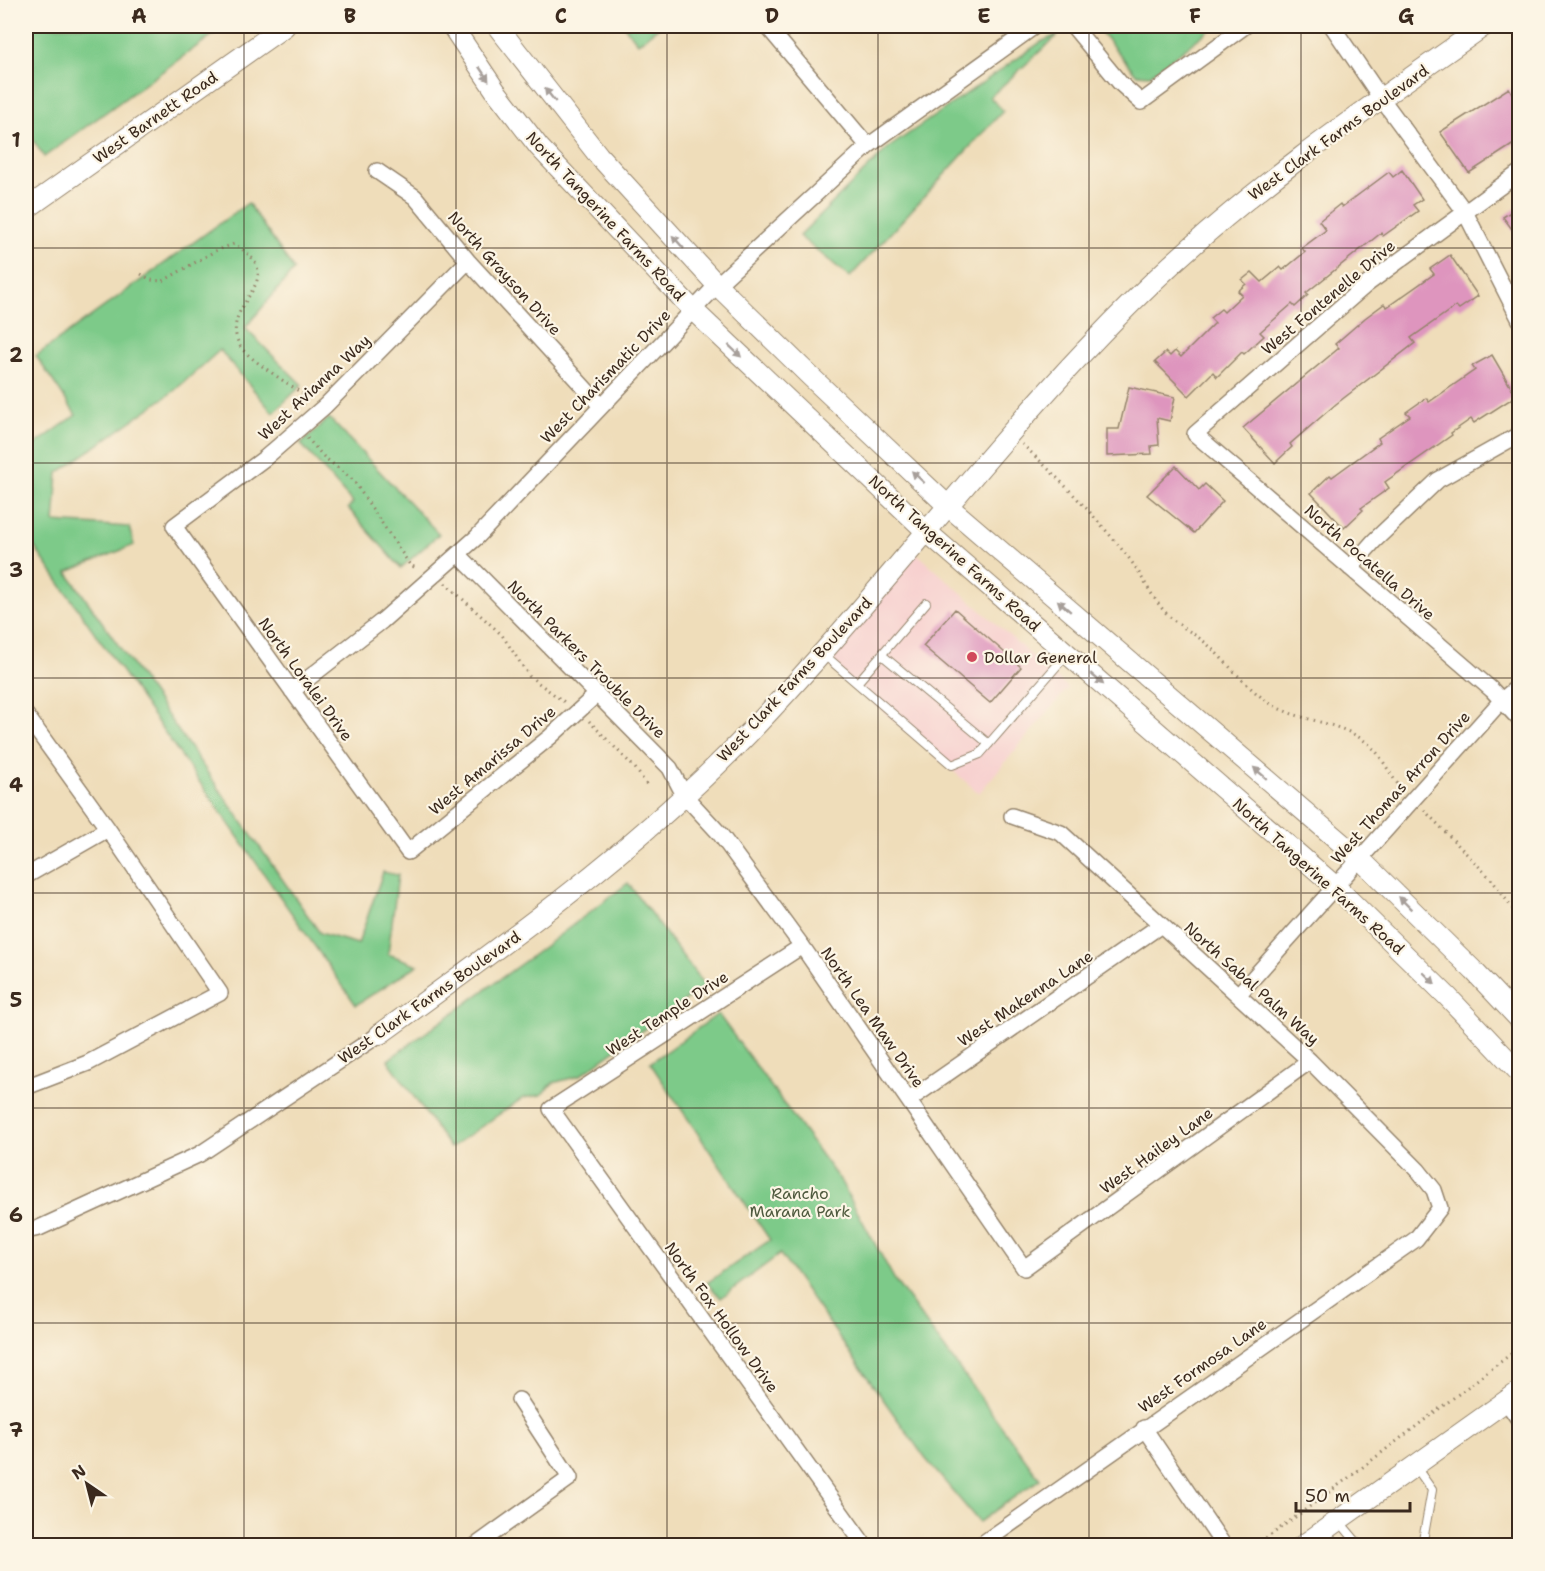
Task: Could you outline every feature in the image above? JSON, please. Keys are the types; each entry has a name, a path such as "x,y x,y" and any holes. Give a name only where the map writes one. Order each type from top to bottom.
{"street":[{"name":"West Barnett Road","path":"26,209 285,26"},
{"name":"North Tangerine Farms Road","path":"452,26 495,90 539,147 693,310 927,532 1336,887 1449,997 1520,1073"},
{"name":"North Tangerine Farms Road","path":"497,26 599,156 717,285 948,507 1360,859 1474,971 1520,1020"},
{"path":"767,26 867,146"},
{"name":"West Charismatic Drive","path":"292,691 382,621 477,537 717,285 867,146 1035,26"},
{"path":"1073,26 1120,83 1141,102 1245,26"},
{"path":"1332,26 1381,98 1465,212 1520,320"},
{"name":"West Clark Farms Boulevard","path":"26,1231 39,1228 200,1154 380,1034 566,898 640,836 747,735 927,532 1010,433 1113,320 1192,245 1292,161 1484,26"},
{"name":"North Grayson Drive","path":"377,171 415,197 468,261 601,406"},
{"name":"West Fontenelle Drive","path":"1195,434 1366,285 1520,172"},
{"name":"West Avianna Way","path":"174,526 265,458 306,422 468,261"},
{"name":"North Pocatella Drive","path":"1195,434 1502,700 1520,720"},
{"path":"1350,568 1374,541 1438,480 1520,434"},
{"name":"North Loralei Drive","path":"174,526 408,852"},
{"name":"North Parkers Trouble Drive","path":"458,554 670,768 684,795"},
{"name":"West Thomas Arron Drive","path":"1238,995 1502,700 1520,685"},
{"name":"West Amarissa Drive","path":"408,852 597,694"},
{"path":"26,715 108,829 220,993 88,1063 26,1087"},
{"name":"North Lea Maw Drive","path":"684,795 720,834 802,946 1024,1268"},
{"name":"North Sabal Palm Way","path":"1012,816 1061,833 1310,1060 1418,1170 1434,1190 1440,1208"},
{"path":"26,876 108,829"},
{"name":"West Makenna Lane","path":"909,1100 1161,925"},
{"name":"West Temple Drive","path":"551,1109 802,946"},
{"name":"West Hailey Lane","path":"1024,1268 1310,1060"},
{"name":"North Fox Hollow Drive","path":"551,1109 864,1545"},
{"name":"West Formosa Lane","path":"979,1545 1416,1239 1440,1208"},
{"path":"1302,1545 1513,1396 1520,1421"},
{"path":"475,1545 570,1478 519,1400"},
{"path":"1144,1428 1224,1545"}],"lane":[{"path":"857,683 926,603"},
{"path":"821,652 952,765 980,754 1067,654"},
{"path":"882,655 989,744"},
{"path":"1415,1466 1432,1490 1422,1545"},
{"path":"1338,1520 1360,1545"}],"path":[{"path":"141,273 152,280 163,281 215,250 234,244 250,254 259,266 259,278 236,319 235,334 242,349 303,394 307,439 324,457 353,480 410,565 447,583 502,635 529,676 598,728 647,785"},
{"path":"1010,433 1056,475 1104,528 1171,618 1203,640 1276,707 1343,729 1367,743 1382,758 1395,781 1492,880 1520,919"},
{"path":"1256,1545 1355,1473 1520,1347"}],"shaded area":[{"path":"912,549 1068,688 979,793 818,656"}],"green space":[{"path":"26,26 225,26 44,157 26,129"},
{"path":"624,26 660,26 638,43"},
{"path":"1096,26 1215,26 1150,75 1136,74"},
{"path":"1059,34 990,97 1003,111 850,277 799,236 888,148 1041,42"},
{"path":"248,203 294,270 245,328 302,385 273,413 220,350 174,391 58,473 54,522 129,527 134,545 67,572 320,933 358,944 383,872 398,875 388,954 418,965 356,1005 26,535 26,451 76,415 36,356"},
{"path":"329,418 439,534 401,568 348,508 353,503 301,444"},
{"path":"628,883 705,986 579,1076 553,1083 541,1095 523,1098 450,1148 388,1060"},
{"name":"Rancho Marana Park","path":"718,1014 841,1182 896,1282 1040,1479 979,1522 925,1458 780,1254 721,1298 707,1283 770,1240 650,1063"}],"building":[{"path":"1509,88 1512,93 1520,88 1520,140 1469,173 1440,132"},
{"path":"1402,170 1422,199 1413,205 1418,211 1383,236 1381,233 1306,293 1308,295 1295,307 1292,304 1260,332 1264,336 1244,354 1242,352 1217,377 1213,372 1189,396 1155,362 1166,352 1170,356 1175,351 1181,357 1215,323 1210,318 1221,309 1224,312 1242,295 1238,291 1246,284 1242,280 1252,272 1262,282 1280,267 1283,270 1305,252 1302,248 1326,230 1319,221 1340,204 1342,207 1389,172 1393,177"},
{"path":"1520,206 1520,240 1503,217"},
{"path":"1450,255 1478,296 1459,309 1456,306 1411,338 1415,343 1336,404 1290,444 1292,447 1275,463 1243,428 1339,348 1335,344 1365,318 1384,304 1387,307 1434,274 1430,269"},
{"path":"1492,355 1516,396 1474,423 1471,419 1385,482 1389,488 1361,508 1363,510 1344,528 1311,493 1330,475 1332,477 1380,442 1378,438 1410,416 1406,412 1426,398 1429,402 1475,370 1472,366"},
{"path":"1129,387 1175,397 1170,421 1157,418 1159,445 1151,446 1152,454 1107,456 1107,429 1119,429"},
{"path":"1176,466 1199,490 1205,484 1223,501 1194,533 1147,495"},
{"name":"Dollar General","path":"955,609 1021,667 990,703 923,646"}],"place":[{"name":"Dollar General","path":"972,657"}]}
